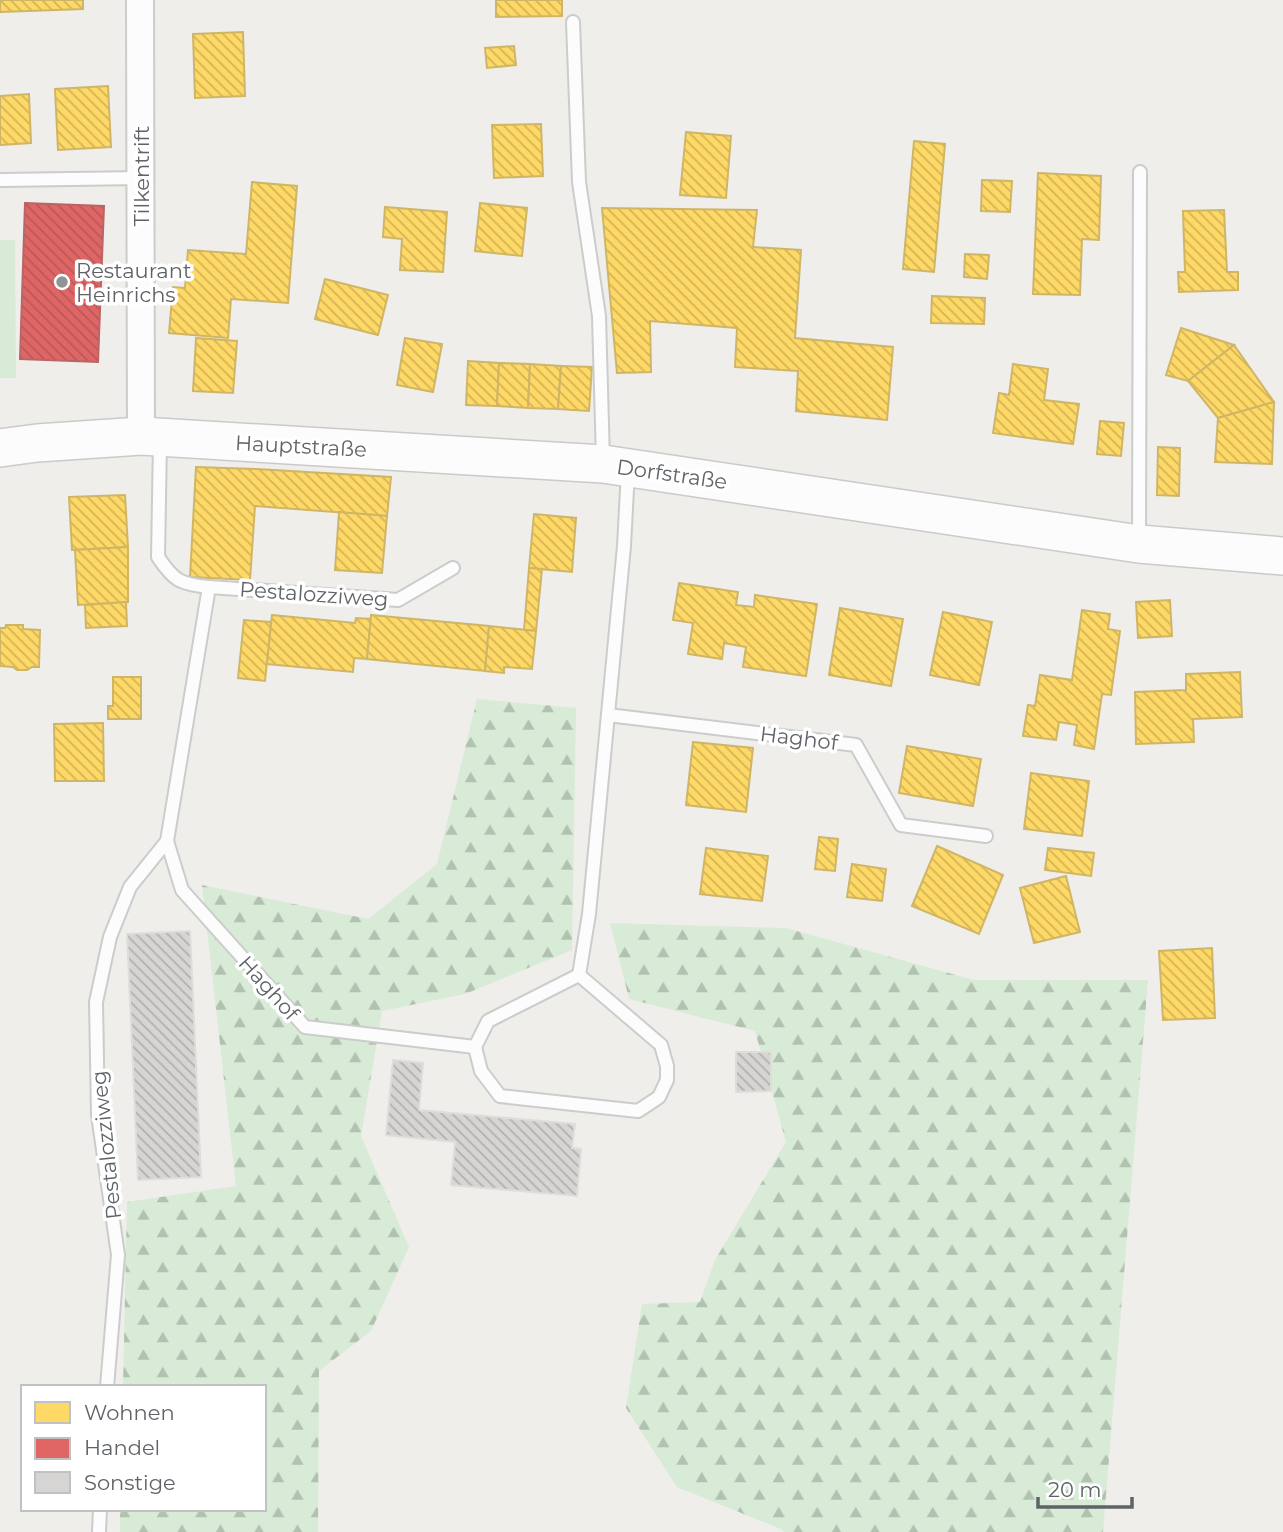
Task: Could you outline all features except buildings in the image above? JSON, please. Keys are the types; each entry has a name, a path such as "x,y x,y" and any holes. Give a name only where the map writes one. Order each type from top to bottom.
{"main road":[{"name":"Hauptstraße","path":"0,448 37,443 151,437 615,465"},
{"name":"Dorfstraße","path":"615,465 1139,544 1283,556"}],"street":[{"name":"Tilkentrift","path":"140,0 141,178 151,437"}],"lane":[{"name":"Dorfstraße","path":"573,22 579,182 599,316 615,465"},
{"path":"1139,544 1140,172"},
{"path":"0,180 141,178"},
{"name":"Pestalozziweg","path":"151,437 158,557 168,572 187,585 398,600 453,568"},
{"path":"579,975 589,914 624,546 615,465"},
{"name":"Pestalozziweg","path":"107,1385 118,1255 98,1115 96,1002 110,937 130,887 167,841 209,587"},
{"name":"Haghof","path":"608,715 856,745 901,825 986,836"},
{"name":"Haghof","path":"167,841 182,890 305,1027 475,1046"},
{"path":"579,975 661,1045 667,1066 667,1080 659,1097 638,1111 500,1096 481,1071 475,1046 488,1021 579,975"},
{"path":"99,1532 100,1511"}],"green space":[{"path":"0,240 15,240 16,378 0,378"},
{"path":"477,699 576,708 572,950 465,994 382,1011 361,1136 409,1247 371,1331 319,1371 318,1532 120,1532 120,1511 266,1511 266,1385 123,1385 127,1202 236,1186 202,885 368,919 437,864"},
{"path":"610,923 786,928 974,980 1148,980 1103,1532 784,1532 677,1487 626,1408 642,1304 700,1302 715,1260 786,1142 755,1031 629,999"}],"place":[{"name":"Restaurant Heinrichs","path":"62,282"}]}
